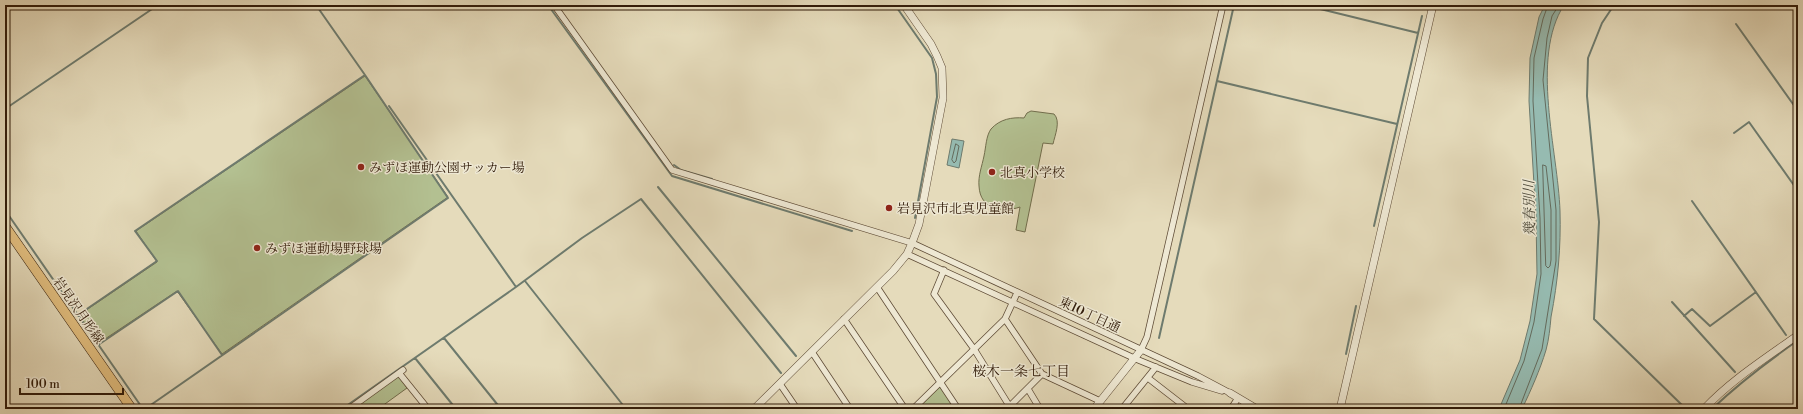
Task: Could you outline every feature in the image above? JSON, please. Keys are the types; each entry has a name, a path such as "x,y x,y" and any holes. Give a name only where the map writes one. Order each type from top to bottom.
{"main road":[{"name":"岩見沢月形線","path":"5,226 132,409"}],"street":[{"name":"東10丁目通","path":"554,5 672,170 912,243 1212,383 1257,409"},
{"path":"754,409 877,287 906,254 912,243 919,224 937,133 943,98 943,79 942,68 931,44 904,5"},
{"path":"1094,409 1136,359 1147,337 1223,5"},
{"path":"1340,409 1432,5"},
{"path":"906,254 1013,301 1136,359 1192,382 1230,393"},
{"path":"944,270 934,294 974,349 1008,408 1042,374"},
{"path":"877,287 958,409"},
{"path":"913,409 1005,319 1017,293"},
{"path":"844,319 905,409"},
{"path":"1005,319 1042,374 1100,401"},
{"path":"1704,409 1716,397 1747,372 1798,335"},
{"path":"812,352 850,409"},
{"path":"1122,409 1156,367"},
{"path":"349,409 401,371 428,409"},
{"path":"1148,378 1188,409"},
{"path":"780,384 796,409"},
{"path":"1028,389 1040,409"},
{"path":"1231,409 1238,398"},
{"path":"356,404 360,409"}],"green space":[{"path":"365,76 448,197 222,354 177,291 99,343 79,315 157,262 136,231"},
{"path":"1031,111 1054,114 1057,124 1053,144 1043,143 1025,232 1016,230 1020,207 1007,210 994,208 988,205 980,194 979,182 987,138 991,129 1006,119 1024,118 1027,113"},
{"path":"396,377 400,377 407,388 378,409 364,409 361,405 361,401"},
{"path":"940,382 958,409 913,409"}],"water":[{"path":"1545,5 1564,5 1554,27 1549,51 1547,78 1548,105 1560,211 1560,238 1556,290 1547,346 1541,365 1522,409 1499,409 1520,360 1530,321 1537,274 1536,218 1529,101 1530,58 1539,17"},
{"path":"952,139 964,141 959,168 947,165"}],"waterway":[{"path":"5,109 158,5"},
{"path":"316,5 365,75"},
{"path":"548,5 672,176 852,231"},
{"path":"895,5 932,58 936,74 937,97 915,218"},
{"path":"1159,338 1234,5"},
{"path":"1304,5 1418,33"},
{"path":"1614,5 1602,23 1588,58 1587,96 1599,222 1594,319 1686,409"},
{"path":"1374,226 1422,16"},
{"path":"1736,24 1798,111"},
{"path":"78,315 157,261 135,231 365,75 448,198 145,409"},
{"path":"1217,81 1397,124"},
{"path":"389,106 516,287"},
{"path":"1734,133 1749,122 1798,191"},
{"path":"674,165 681,170 712,179"},
{"path":"658,187 796,356"},
{"path":"342,409 516,287 582,238 641,199 781,373"},
{"path":"1692,201 1786,335"},
{"path":"5,210 143,409"},
{"path":"525,281 626,409"},
{"path":"98,345 178,291 222,355"},
{"path":"1684,316 1692,309 1710,326 1756,292"},
{"path":"1672,302 1735,372"},
{"path":"1346,354 1356,306"},
{"path":"444,338 501,409"},
{"path":"1712,409 1753,374 1797,341"},
{"path":"415,358 456,409"}],"place":[{"name":"みずほ運動公園サッカー場","path":"361,167"},
{"name":"北真小学校","path":"992,172"},
{"name":"岩見沢市北真児童館","path":"889,208"},
{"name":"みずほ運動場野球場","path":"257,248"}],"district":[{"name":"桜木一条七丁目","path":"1021,371"}],"water label":[{"name":"幾春別川","path":"1529,208"}]}
